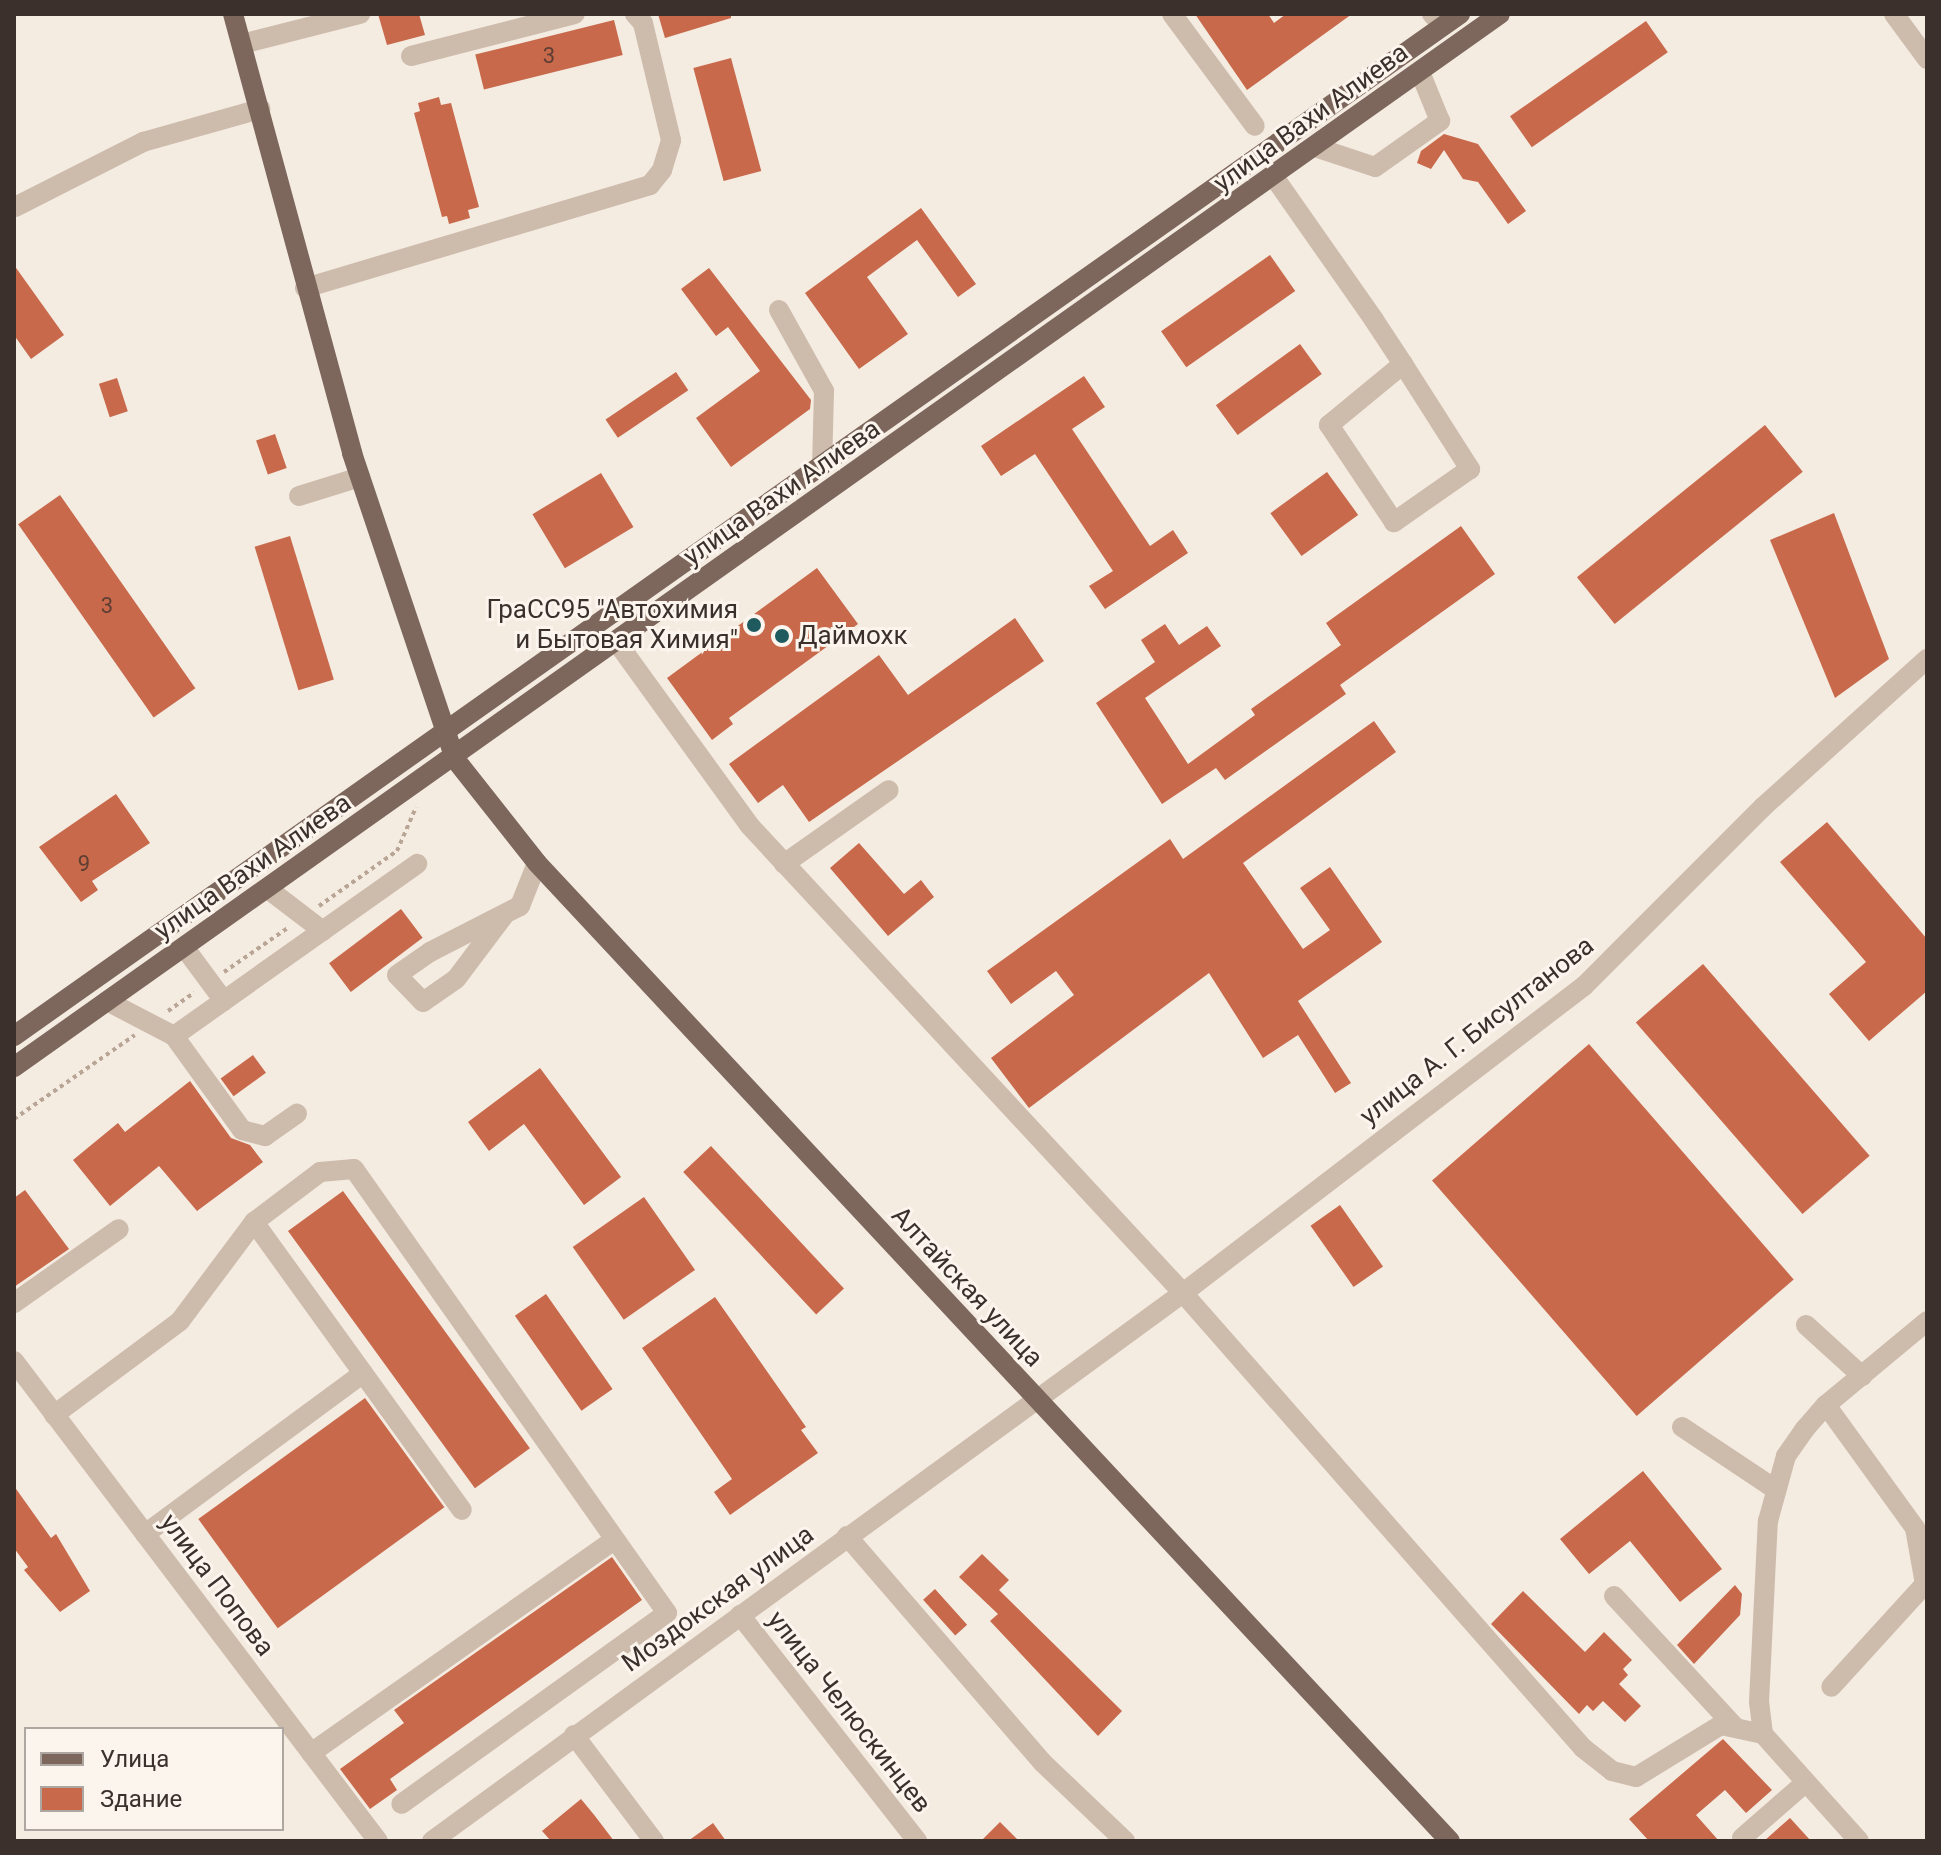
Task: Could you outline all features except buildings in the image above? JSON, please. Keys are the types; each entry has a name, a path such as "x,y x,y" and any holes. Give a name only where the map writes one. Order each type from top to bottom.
{"main road":[{"path":"233,14 305,288 360,477 455,759"},
{"name":"улица Вахи Алиева","path":"14,1036 447,734 1438,20 1460,14"},
{"name":"улица Вахи Алиева","path":"14,1067 455,759 616,641 1500,14"},
{"name":"Алтайская улица","path":"455,759 537,863 1450,1841"}],"street":[{"path":"242,44 360,14"},
{"path":"411,56 575,14"},
{"path":"305,288 650,185 662,170 671,140 643,23 635,14"},
{"path":"1172,14 1255,126"},
{"path":"1894,14 1927,59"},
{"path":"1315,147 1375,167 1440,121 1420,72"},
{"path":"15,207 143,142 260,109"},
{"path":"1274,177 1403,364 1470,469 1394,522 1329,425 1403,364"},
{"path":"779,310 824,391 822,465"},
{"path":"299,496 360,477"},
{"path":"616,641 750,826 1183,1293 1531,1691 1612,1771 1624,1777 1646,1774 1709,1730 1734,1726 1763,1734"},
{"name":"улица А. Г. Бисултанова","path":"1034,1398 1183,1293 1584,986 1763,807 1927,659"},
{"path":"784,864 889,790"},
{"path":"505,914 456,979 423,1002 397,975 430,952 520,906 537,863"},
{"path":"174,1036 417,864"},
{"path":"268,889 323,931"},
{"path":"184,947 224,1001"},
{"path":"107,1001 174,1036 242,1130 265,1136 297,1114"},
{"path":"54,1415 180,1321 254,1222 320,1172 354,1169 667,1613 401,1804"},
{"path":"254,1222 462,1510"},
{"path":"14,1303 119,1229"},
{"path":"1859,1841 1763,1734 1759,1702 1768,1521 1786,1456 1826,1405 1927,1321"},
{"path":"1806,1325 1862,1376"},
{"name":"улица Попова","path":"14,1361 378,1841"},
{"path":"145,1534 363,1373"},
{"name":"Моздокская улица","path":"432,1841 1034,1398"},
{"path":"1826,1405 1915,1528 1925,1584 1831,1687"},
{"path":"1682,1427 1775,1489"},
{"path":"847,1536 1042,1762 1125,1841"},
{"path":"311,1753 614,1540"},
{"path":"1614,1596 1734,1726"},
{"name":"улица Челюскинцев","path":"740,1615 917,1841"},
{"path":"574,1735 654,1841"},
{"path":"1742,1838 1805,1783"}],"path":[{"path":"14,1119 397,851 420,798"}],"place":[{"name":"ГраСС95 \"Автохимия и Бытовая Химия\"","path":"754,625"},
{"name":"Даймохк","path":"782,636"}]}
